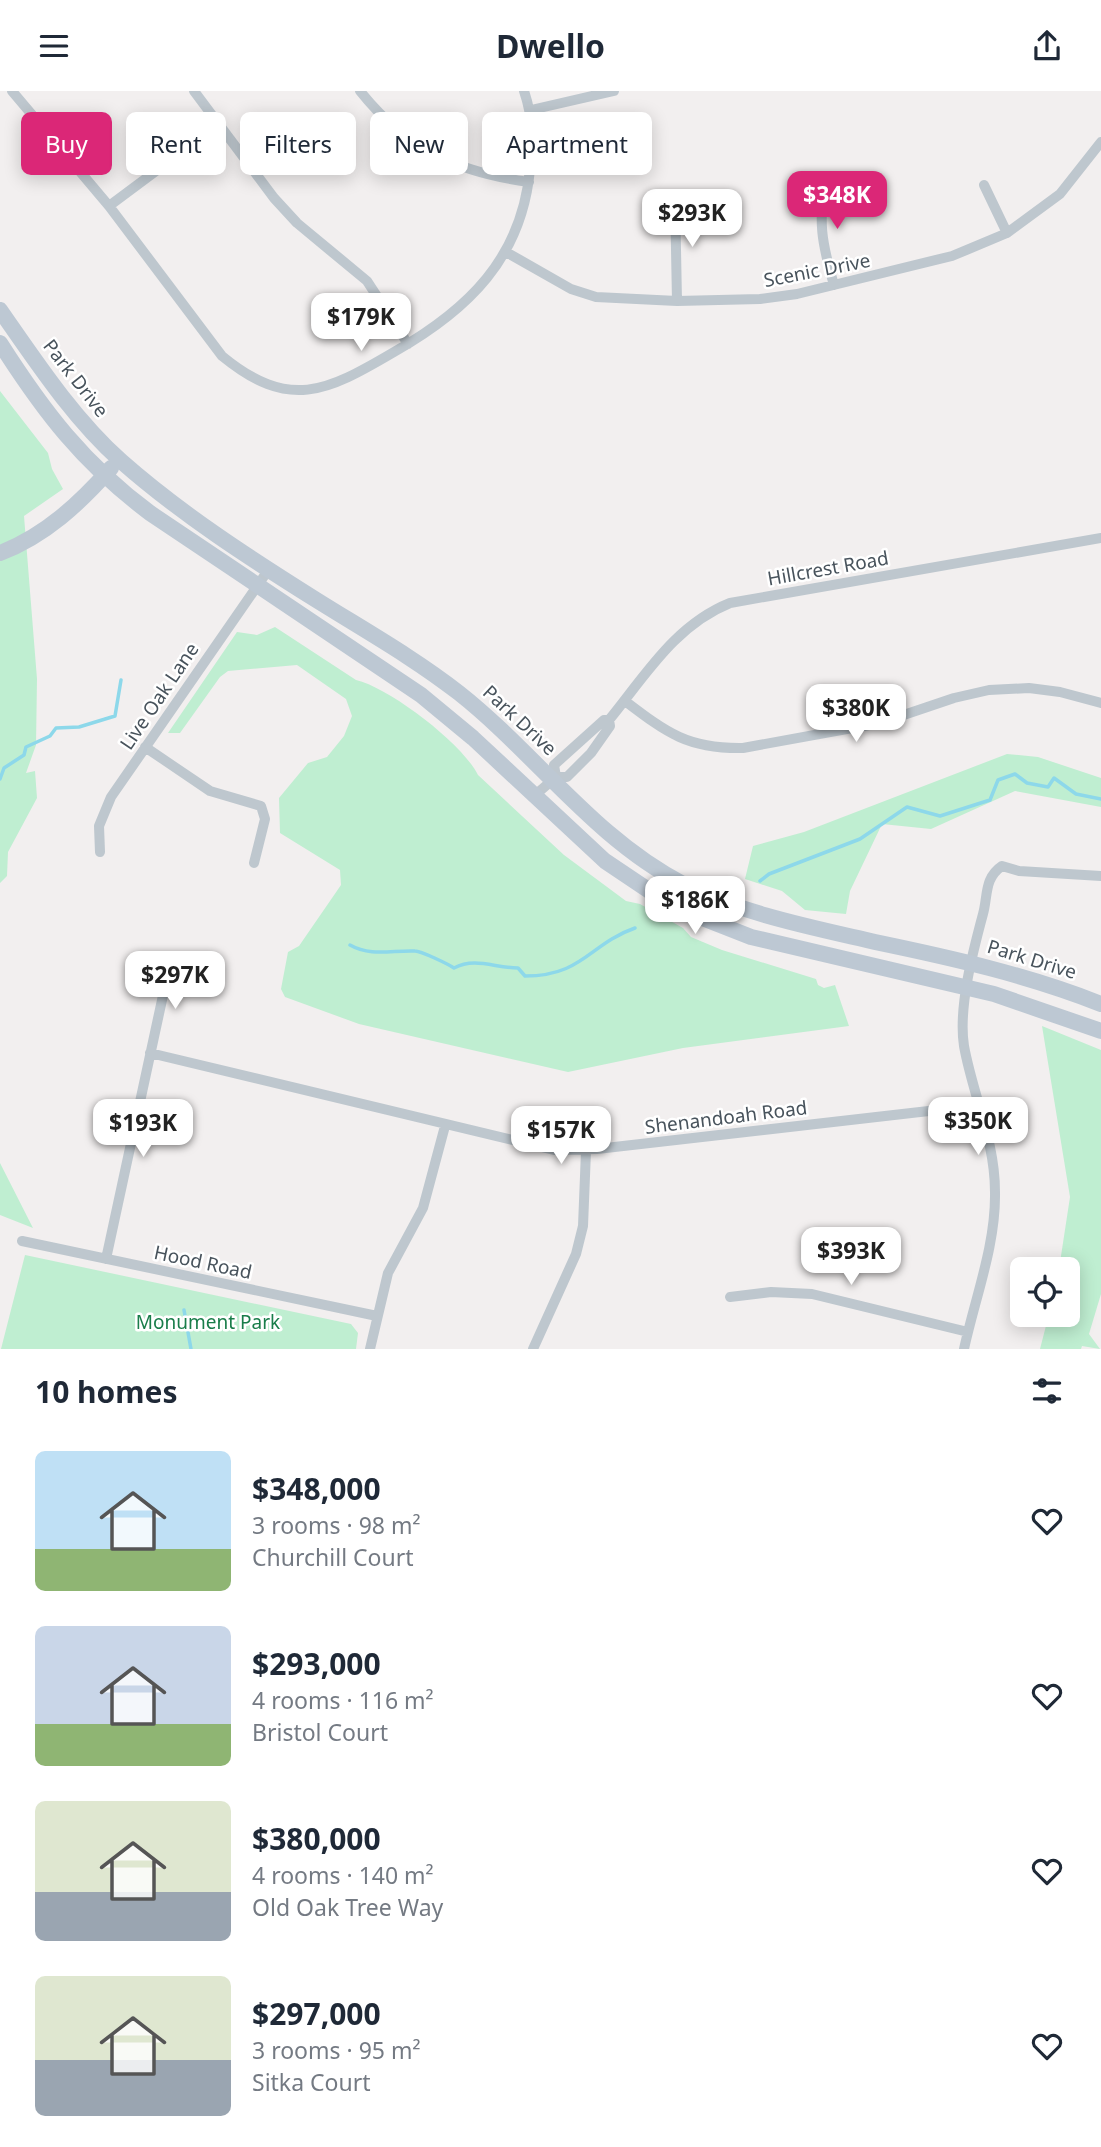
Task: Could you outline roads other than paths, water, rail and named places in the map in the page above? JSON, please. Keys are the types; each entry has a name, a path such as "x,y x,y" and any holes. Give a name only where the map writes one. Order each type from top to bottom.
{"street":[{"path":"12,91 109,207 222,356 245,375 265,385 303,390 326,388 408,344 446,319 474,293 506,252 517,231 529,182 533,141 531,110 524,91"},
{"path":"194,91 210,112"},
{"path":"360,91 382,116 430,153 457,167 486,176 529,182"},
{"path":"531,110 614,91"},
{"path":"226,133 274,198 297,223 367,281 408,344"},
{"name":"Scenic Drive","path":"506,252 563,285 597,296 677,301 760,299 834,285 952,255 1007,233 1060,194 1101,142"},
{"path":"109,207 151,175"},
{"path":"827,177 821,204 821,239 834,285"},
{"path":"984,185 1007,233"},
{"path":"675,198 677,301"},
{"name":"Park Drive","path":"0,310 57,392 119,459 154,489 269,569 435,675 490,720 620,842 683,884 759,914 968,975 1028,1003 1101,1031"},
{"name":"Park Drive","path":"0,343 52,421 104,476 150,513 429,701 605,861 672,906 751,937 791,949 968,975 1035,979 1101,1005"},
{"path":"0,552 51,525 119,459"},
{"name":"Hillcrest Road","path":"609,720 610,726 594,748 567,777 554,778 554,765 583,737 604,720 609,720 687,627 730,603 1101,538"},
{"name":"Live Oak Lane","path":"100,852 99,826 103,812 269,569"},
{"path":"625,701 680,740 696,745 727,748 880,723 954,698 989,690 1029,688 1060,692 1101,703"},
{"path":"583,737 594,748"},
{"path":"145,747 210,791 261,806 265,819 254,863"},
{"path":"534,796 554,778"},
{"path":"964,1349 986,1259 996,1194 993,1153 964,1044 968,975 987,890 996,870 1002,866 1019,871 1101,876"},
{"path":"106,1259 170,963"},
{"name":"Shenandoah Road","path":"150,1053 521,1145 554,1150 586,1151 981,1105"},
{"path":"370,1349 388,1273 426,1196 445,1126"},
{"path":"533,1349 576,1254 584,1217 586,1151"},
{"name":"Hood Road","path":"22,1241 377,1316"},
{"path":"730,1297 771,1292 812,1294 968,1332"}],"waterway":[{"path":"0,779 4,768 24,755 26,747 50,736 56,728 79,727 115,716 121,680"},
{"path":"760,881 769,874 860,839 907,807 940,816 990,800 998,780 1015,774 1027,783 1048,787 1054,778 1076,794 1101,799"},
{"path":"350,945 374,952 418,952 454,968 477,963 518,968 525,976 544,975 573,965 607,942 635,928"},
{"path":"184,1310 191,1349"}],"park label":[{"name":"Monument Park","path":"208,1322"}]}
